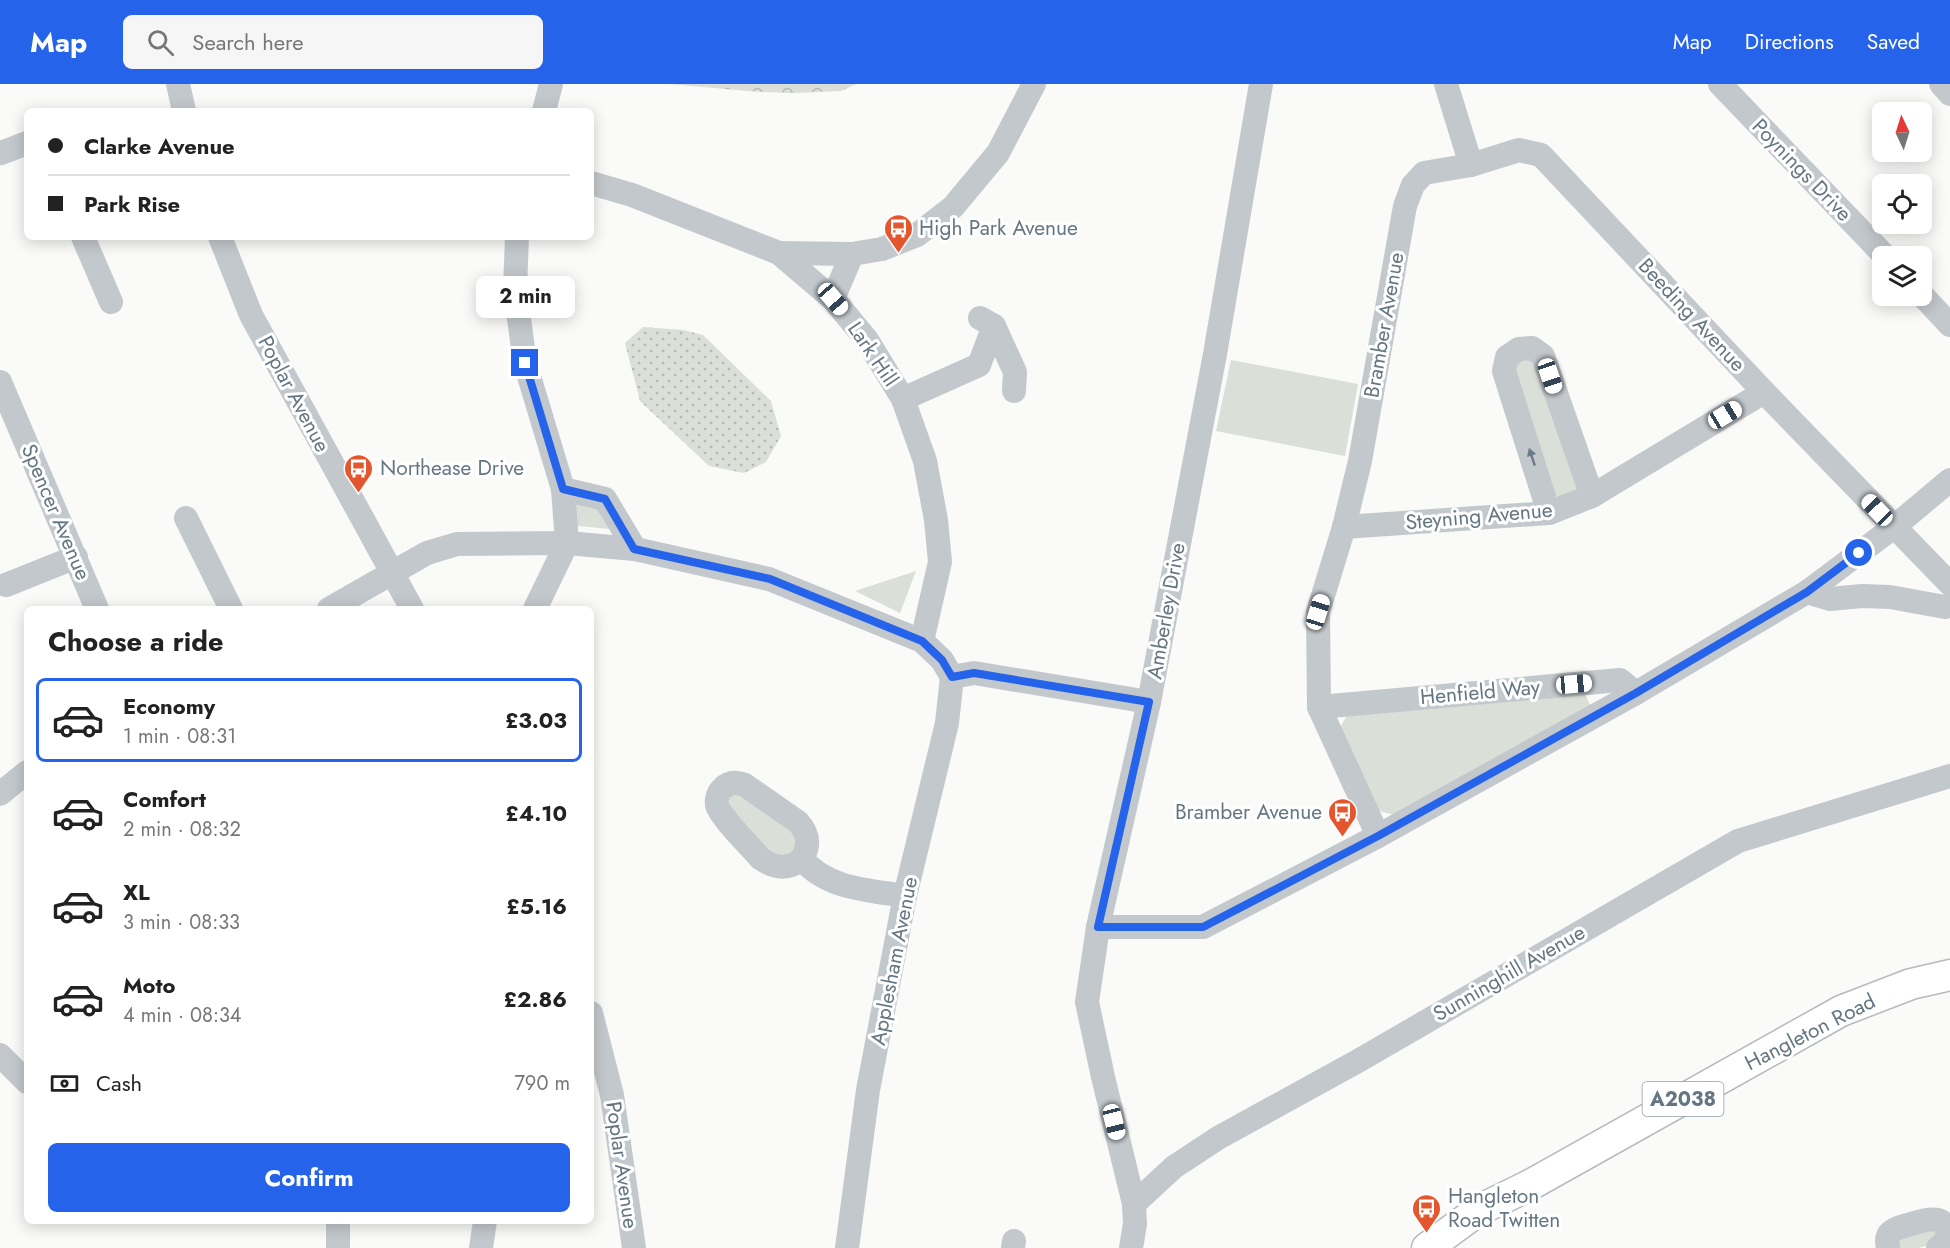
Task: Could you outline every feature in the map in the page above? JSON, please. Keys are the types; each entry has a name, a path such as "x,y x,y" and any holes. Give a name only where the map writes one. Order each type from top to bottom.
{"main road":[{"name":"Hangleton Road","path":"1456,1248 1533,1191 1788,1049 1841,1011 1911,984 1950,975"},
{"name":"Hangleton Road","path":"1788,1049 1921,998 1950,992"},
{"name":"Hangleton Road","path":"1427,1248 1479,1210 1533,1191"}],"street":[{"path":"178,84 183,108"},
{"path":"545,108 551,84"},
{"path":"779,253 852,254 882,249 917,236 953,207 998,153 1034,84"},
{"name":"Amberley Drive","path":"1134,1204 1087,1002 1098,927 1149,702 1215,354 1261,84"},
{"path":"1446,84 1472,165"},
{"name":"Poynings Drive","path":"1720,84 1875,246"},
{"path":"1941,84 1950,94"},
{"path":"0,152 24,144"},
{"name":"Beeding Avenue","path":"1472,165 1520,150 1541,156 1764,392 1950,584"},
{"name":"Bramber Avenue","path":"1378,836 1319,707 1318,612 1344,527 1360,461 1405,206 1413,185 1424,173 1472,165"},
{"name":"Lark Hill","path":"594,184 632,195 779,253 833,299 867,340 903,399 925,461 936,520 940,562 922,641"},
{"path":"84,240 111,303"},
{"name":"Poplar Avenue","path":"221,240 251,315 410,606"},
{"path":"517,240 515,289 525,363 563,489 567,543 536,606"},
{"path":"833,299 852,254"},
{"path":"1932,306 1950,325"},
{"path":"903,399 979,365 1014,381 987,322 979,365"},
{"path":"1549,513 1504,371 1507,357 1519,350 1532,348 1543,356 1592,496"},
{"name":"Spencer Avenue","path":"0,382 96,606"},
{"name":"Steyning Avenue","path":"1344,527 1549,513 1592,496 1764,392"},
{"path":"1098,927 1203,927 1378,836 1636,693 1807,592 1894,527 1950,480"},
{"path":"563,489 605,499 634,549"},
{"path":"186,518 230,606"},
{"path":"334,606 428,553 457,544 567,543 634,549 770,579 922,641 942,660 952,677 974,673 1149,702"},
{"path":"6,585 76,557"},
{"path":"1807,592 1830,598 1890,597 1944,607 1950,604"},
{"name":"Applesham Avenue","path":"847,1248 868,1090 905,896 947,723 952,677"},
{"name":"Henfield Way","path":"1319,707 1620,680 1636,693"},
{"path":"0,795 24,775"},
{"name":"Sunninghill Avenue","path":"1134,1204 1174,1167 1218,1138 1358,1061 1738,841 1950,776"},
{"path":"802,859 814,872 838,884 905,896"},
{"name":"Poplar Avenue","path":"594,1024 612,1095 641,1246"},
{"path":"0,1055 24,1079"},
{"path":"1131,1248 1135,1224 1134,1204"},
{"path":"1888,1248 1887,1240 1891,1232 1926,1219 1939,1220 1945,1235"},
{"path":"338,1224 339,1248"},
{"path":"481,1248 485,1224"}],"green space":[{"path":"669,84 856,84 841,91 794,93"},
{"path":"643,327 683,330 703,335 771,401 781,436 766,462 744,473 709,466 640,401 625,343"},
{"path":"1529,353 1579,486 1571,500 1554,496 1512,360"},
{"path":"1231,360 1358,384 1345,456 1216,431"},
{"path":"568,497 598,503 609,529 569,525"},
{"path":"916,571 900,613 855,591"},
{"path":"1583,690 1592,709 1398,816 1376,810 1338,731 1350,710"},
{"path":"738,792 797,832 795,852 779,859 730,813 728,795"},
{"path":"1937,1230 1932,1245 1897,1248 1898,1236"}],"place":[{"name":"High Park Avenue","path":"898,254"},
{"name":"Northease Drive","path":"359,494"},
{"name":"Bramber Avenue","path":"1343,838"},
{"name":"Hangleton Road Twitten","path":"1427,1234"}],"route":[{"path":"525,363 563,489 605,499 634,549 770,579 922,641 942,660 952,677 974,673 1149,702 1098,927 1203,927 1378,836 1636,693 1807,592 1859,553"}]}
